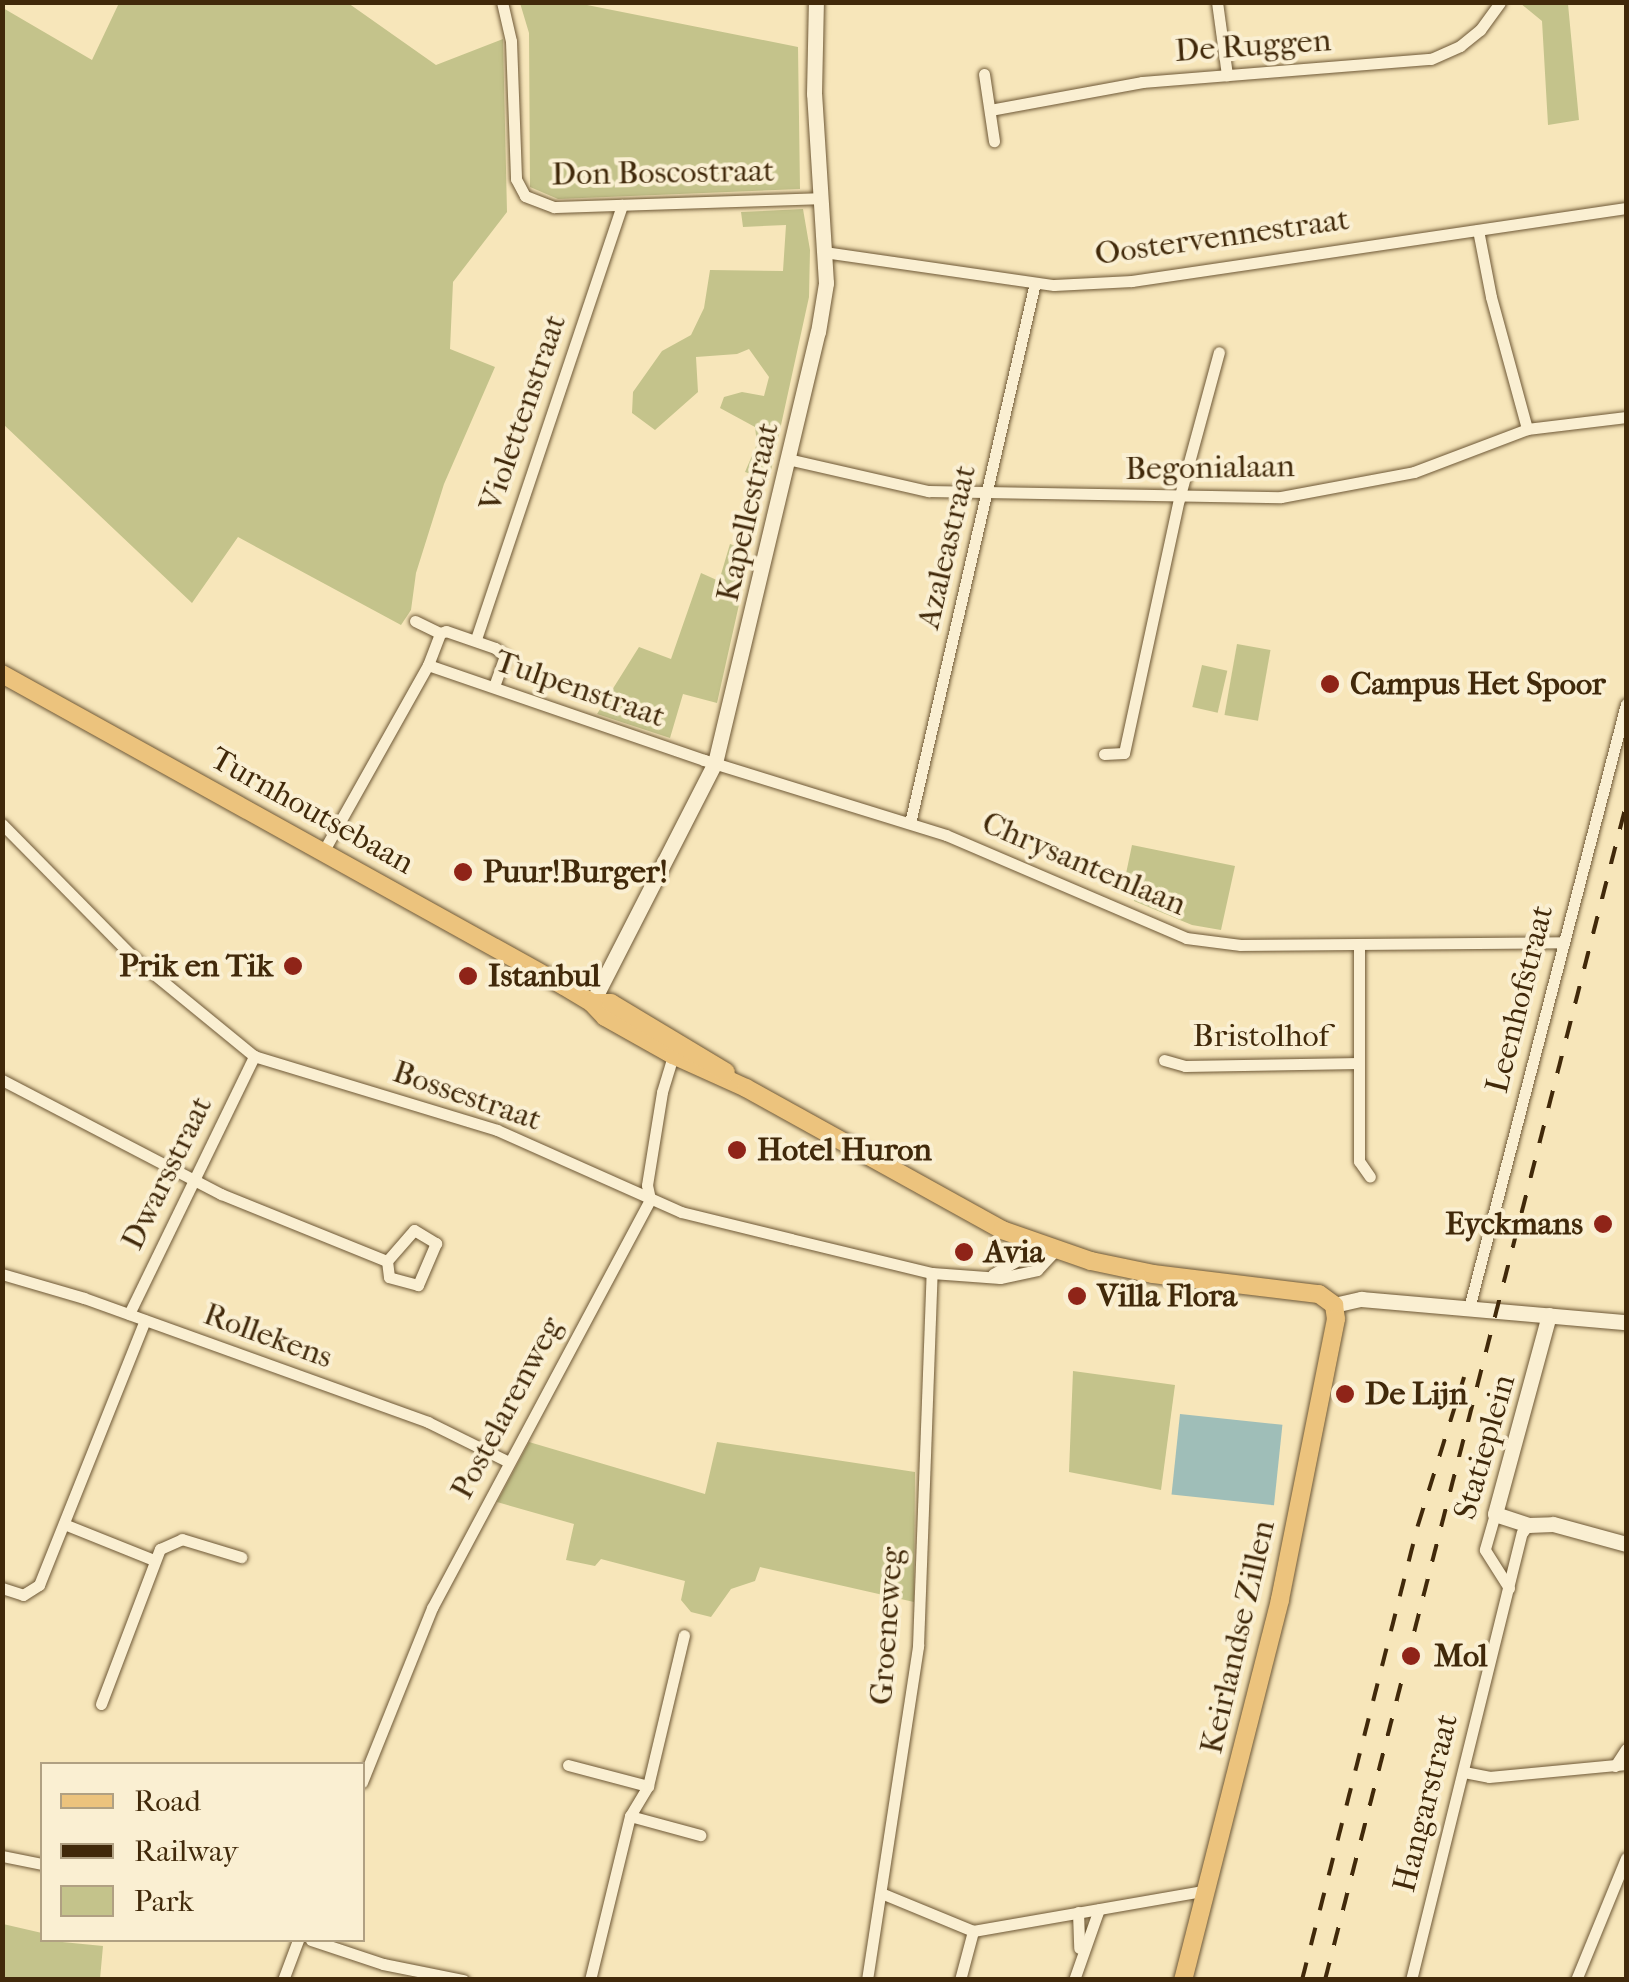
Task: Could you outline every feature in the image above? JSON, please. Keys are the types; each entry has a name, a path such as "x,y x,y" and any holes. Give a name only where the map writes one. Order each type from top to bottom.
{"main road":[{"name":"Turnhoutsebaan","path":"2,674 592,1002 605,1017 673,1055 746,1088 1030,1243 1153,1274 1319,1294 1334,1305"},
{"name":"Turnhoutsebaan","path":"592,1002 611,1002 692,1049 746,1088"},
{"name":"Keirlandse Zillen","path":"1184,1980 1287,1569 1336,1319 1334,1305"}],"street":[{"name":"Don Boscostraat","path":"502,2 511,40 516,178 525,196 554,206 820,198"},
{"name":"Kapellestraat","path":"592,1002 714,763 825,300 814,94 816,2"},
{"path":"1216,2 1227,75"},
{"name":"De Ruggen","path":"990,110 1142,82 1431,59 1460,46 1480,30 1500,2"},
{"path":"984,74 994,141"},
{"name":"Violettenstraat","path":"476,639 622,204"},
{"name":"Oostervennestraat","path":"824,252 1035,283 1132,281 1626,208"},
{"path":"1478,230 1490,297 1526,429"},
{"name":"Azaleastraat","path":"910,823 1035,283"},
{"path":"1104,754 1124,753 1179,499 1219,352"},
{"name":"Begonialaan","path":"788,458 902,487 1179,499 1281,497 1340,489 1414,472 1526,429 1626,417"},
{"path":"415,621 440,634"},
{"path":"323,852 428,665 440,634 446,630 476,639 504,656 494,686"},
{"name":"Tulpenstraat","path":"428,665 714,763"},
{"name":"Leenhofstraat","path":"1469,1308 1626,704"},
{"name":"Chrysantenlaan","path":"714,763 910,823 1186,938 1241,945 1563,942"},
{"name":"Bossestraat","path":"2,824 133,958 254,1056 497,1130 680,1212 932,1273 1014,1277 1037,1270 1054,1251"},
{"name":"Bristolhof","path":"1359,944 1360,1161 1370,1177"},
{"name":"Postelarenweg","path":"365,1775 432,1608 650,1198 647,1185 660,1104 673,1055"},
{"name":"Dwarsstraat","path":"130,1314 254,1056"},
{"name":"Bristolhof","path":"1164,1060 1185,1066 1359,1063"},
{"path":"2,1080 221,1194 388,1261"},
{"path":"414,1230 436,1243 418,1285 389,1277 388,1261 414,1230"},
{"path":"990,1275 1008,1269 1030,1243"},
{"name":"Groeneweg","path":"868,1980 918,1646 932,1273"},
{"name":"Rollekens","path":"2,1274 130,1314 428,1422 509,1462"},
{"name":"Turnhoutsebaan","path":"1334,1305 1361,1299 1626,1322"},
{"name":"Statieplein","path":"1508,1588 1485,1550 1550,1315"},
{"path":"2,1588 23,1594 38,1585 145,1320"},
{"path":"1495,1514 1528,1525 1553,1524 1626,1544"},
{"path":"64,1524 154,1560"},
{"name":"Hangarstraat","path":"1411,1980 1522,1533 1528,1525"},
{"path":"101,1704 160,1548 182,1539 241,1557"},
{"path":"590,1980 630,1816 648,1786 684,1635"},
{"path":"1464,1772 1489,1777 1621,1765 1626,1749"},
{"path":"568,1765 648,1786"},
{"path":"630,1816 700,1835"},
{"path":"2,1856 40,1864"},
{"path":"1576,1980 1626,1858"},
{"path":"882,1893 973,1931 1207,1890"},
{"path":"1074,1980 1099,1909"},
{"path":"1078,1912 1079,1958"},
{"path":"960,1980 973,1931"},
{"path":"283,1980 297,1942"},
{"path":"317,1942 383,1964 463,1980"}],"green space":[{"path":"119,3 348,3 436,65 503,39 507,212 453,282 450,349 495,367 444,484 416,573 411,610 401,625 238,537 192,603 3,424 3,8 92,60"},
{"path":"520,3 577,3 798,47 800,189 558,199 530,187 529,33"},
{"path":"1520,3 1568,4 1579,120 1548,125 1542,21"},
{"path":"803,209 810,250 809,297 769,480 745,472 757,444 755,427 720,408 724,397 742,392 764,396 769,377 749,349 737,354 696,357 698,392 655,430 632,413 633,392 662,351 691,335 704,308 710,270 783,271 786,225 743,227 741,212"},
{"path":"730,544 751,551 717,703 683,694 670,738 597,714 639,647 671,659 701,573 719,581"},
{"path":"1237,644 1270,650 1258,721 1224,715"},
{"path":"1202,665 1227,671 1218,713 1192,707"},
{"path":"1132,845 1235,866 1221,930 1192,925 1134,901 1133,891 1123,888"},
{"path":"1073,1371 1175,1385 1161,1490 1069,1472"},
{"path":"529,1442 705,1494 717,1442 915,1472 914,1602 760,1567 755,1581 731,1589 711,1617 691,1612 681,1600 685,1581 601,1559 595,1566 566,1560 574,1524 497,1502"},
{"path":"3,1924 40,1933 40,1942 103,1946 100,1979 3,1979"}],"water":[{"path":"1180,1414 1282,1425 1274,1505 1172,1495"}],"railway":[{"path":"1325,1980 1626,805"},
{"path":"1302,1980 1418,1525 1464,1377"}],"place":[{"name":"Campus Het Spoor","path":"1330,684"},
{"name":"Puur!Burger!","path":"463,872"},
{"name":"Prik en Tik","path":"293,966"},
{"name":"Istanbul","path":"468,976"},
{"name":"Hotel Huron","path":"737,1150"},
{"name":"Eyckmans","path":"1603,1224"},
{"name":"Avia","path":"964,1252"},
{"name":"Villa Flora","path":"1077,1296"},
{"name":"De Lijn","path":"1345,1394"},
{"name":"Mol","path":"1411,1656"}]}
